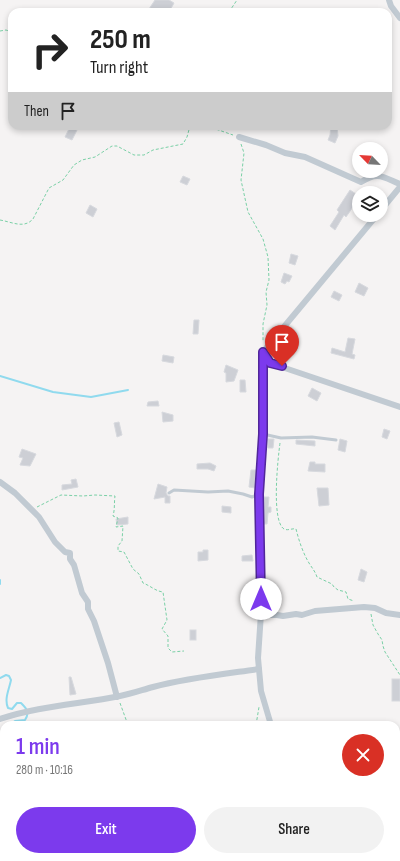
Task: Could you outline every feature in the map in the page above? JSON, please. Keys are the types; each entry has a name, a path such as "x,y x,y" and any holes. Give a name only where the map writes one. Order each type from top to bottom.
{"street":[{"path":"389,0 391,6 400,18"},
{"path":"239,137 266,145 285,153 305,157 342,172 361,182 371,176 381,176 400,186 388,201"},
{"path":"269,721 261,691 258,658 261,613 259,494 263,434 263,352 371,222"},
{"path":"263,352 270,363 400,407"},
{"path":"0,482 15,493 39,517 56,542 65,552 70,553 70,559 74,565 82,593 88,602 88,609 94,621 108,663 117,697"},
{"path":"261,613 268,616 302,615 315,611 370,607 386,613 400,615"},
{"path":"0,719 15,714 48,707 117,697 153,687 259,669"}],"lane":[{"path":"263,434 280,438 312,437 336,440"},
{"path":"170,493 174,490 208,492 228,491 252,497 259,494"}],"path":[{"path":"0,220 25,225 30,223 34,219 49,188 63,180 74,166 82,160 95,157 112,146 117,146 134,156 144,155 153,150 178,146 183,144 189,130"},
{"path":"219,130 239,137 244,153 242,180 248,212 263,239 268,257 269,280 266,292 267,305 263,324 263,352"},
{"path":"280,438 276,487 280,524 287,530 296,529 310,565 316,572 317,577 332,584 338,590 346,592 348,598 355,602"},
{"path":"32,510 61,495 115,496 115,509 113,516 118,518 116,527 123,526 122,541 118,546 118,551 124,552 133,569 139,574 143,583 152,587 155,591 163,592 167,620 162,629 168,636 168,648 172,652 184,651"},
{"path":"370,607 373,625 382,640 385,652 400,675"},
{"path":"117,697 120,701 127,721"},
{"path":"257,721 259,704"}],"building":[{"path":"155,0 169,0 174,3 171,8 150,8"},
{"path":"68,130 77,130 72,140 65,137"},
{"path":"331,130 337,130 338,136 335,143 328,140"},
{"path":"183,176 190,179 187,185 180,182"},
{"path":"350,190 352,191 352,208 346,217 344,215 335,230 330,226 339,212 337,210"},
{"path":"90,205 97,209 93,217 86,213"},
{"path":"291,254 298,256 295,265 289,263"},
{"path":"284,273 292,276 289,282 287,281 285,284 281,282"},
{"path":"359,283 368,288 364,296 355,292"},
{"path":"334,291 342,295 339,301 331,297"},
{"path":"194,320 199,320 198,334 193,334"},
{"path":"348,338 355,339 352,354 355,355 354,359 331,353 332,348 345,352"},
{"path":"163,355 174,357 173,363 162,361"},
{"path":"226,365 238,370 234,381 226,382 226,373 224,372"},
{"path":"240,380 245,380 246,392 240,392"},
{"path":"312,388 321,393 317,401 308,396"},
{"path":"158,401 159,406 147,406 148,402"},
{"path":"162,412 173,415 173,421 163,422"},
{"path":"119,422 122,435 117,437 114,423"},
{"path":"384,429 390,431 387,439 382,437"},
{"path":"268,439 274,439 273,448 268,448"},
{"path":"340,439 347,441 345,452 338,450"},
{"path":"296,440 315,441 315,446 296,444"},
{"path":"22,449 36,454 30,466 20,465 23,458 19,457"},
{"path":"310,462 315,462 315,464 325,464 325,472 308,471"},
{"path":"210,463 216,466 214,471 208,469 197,469 197,464"},
{"path":"251,470 256,470 255,488 249,487"},
{"path":"76,479 78,487 62,490 62,485 72,484 71,480"},
{"path":"158,484 167,487 166,493 170,496 170,503 165,503 165,497 154,499"},
{"path":"317,488 328,488 329,505 319,506"},
{"path":"264,497 269,497 268,507 271,507 271,512 268,513 267,524 264,524"},
{"path":"222,506 231,507 231,513 222,512"},
{"path":"128,517 128,524 117,525 116,519"},
{"path":"203,550 208,550 208,560 198,561 198,552 203,552"},
{"path":"252,555 253,561 242,561 242,556"},
{"path":"361,569 367,572 364,582 358,580"},
{"path":"190,630 196,630 196,640 190,640"},
{"path":"69,677 71,677 76,694 70,695"},
{"path":"392,679 400,679 400,701 392,701"}],"waterway":[{"path":"0,376 53,392 91,397 128,390"},
{"path":"0,678 6,675 9,676 11,680 7,698 8,708 12,709 17,703 21,703 27,711 25,720 15,721"}],"route":[{"path":"261,599 259,494 263,434 263,352 270,363 282,366"}]}
